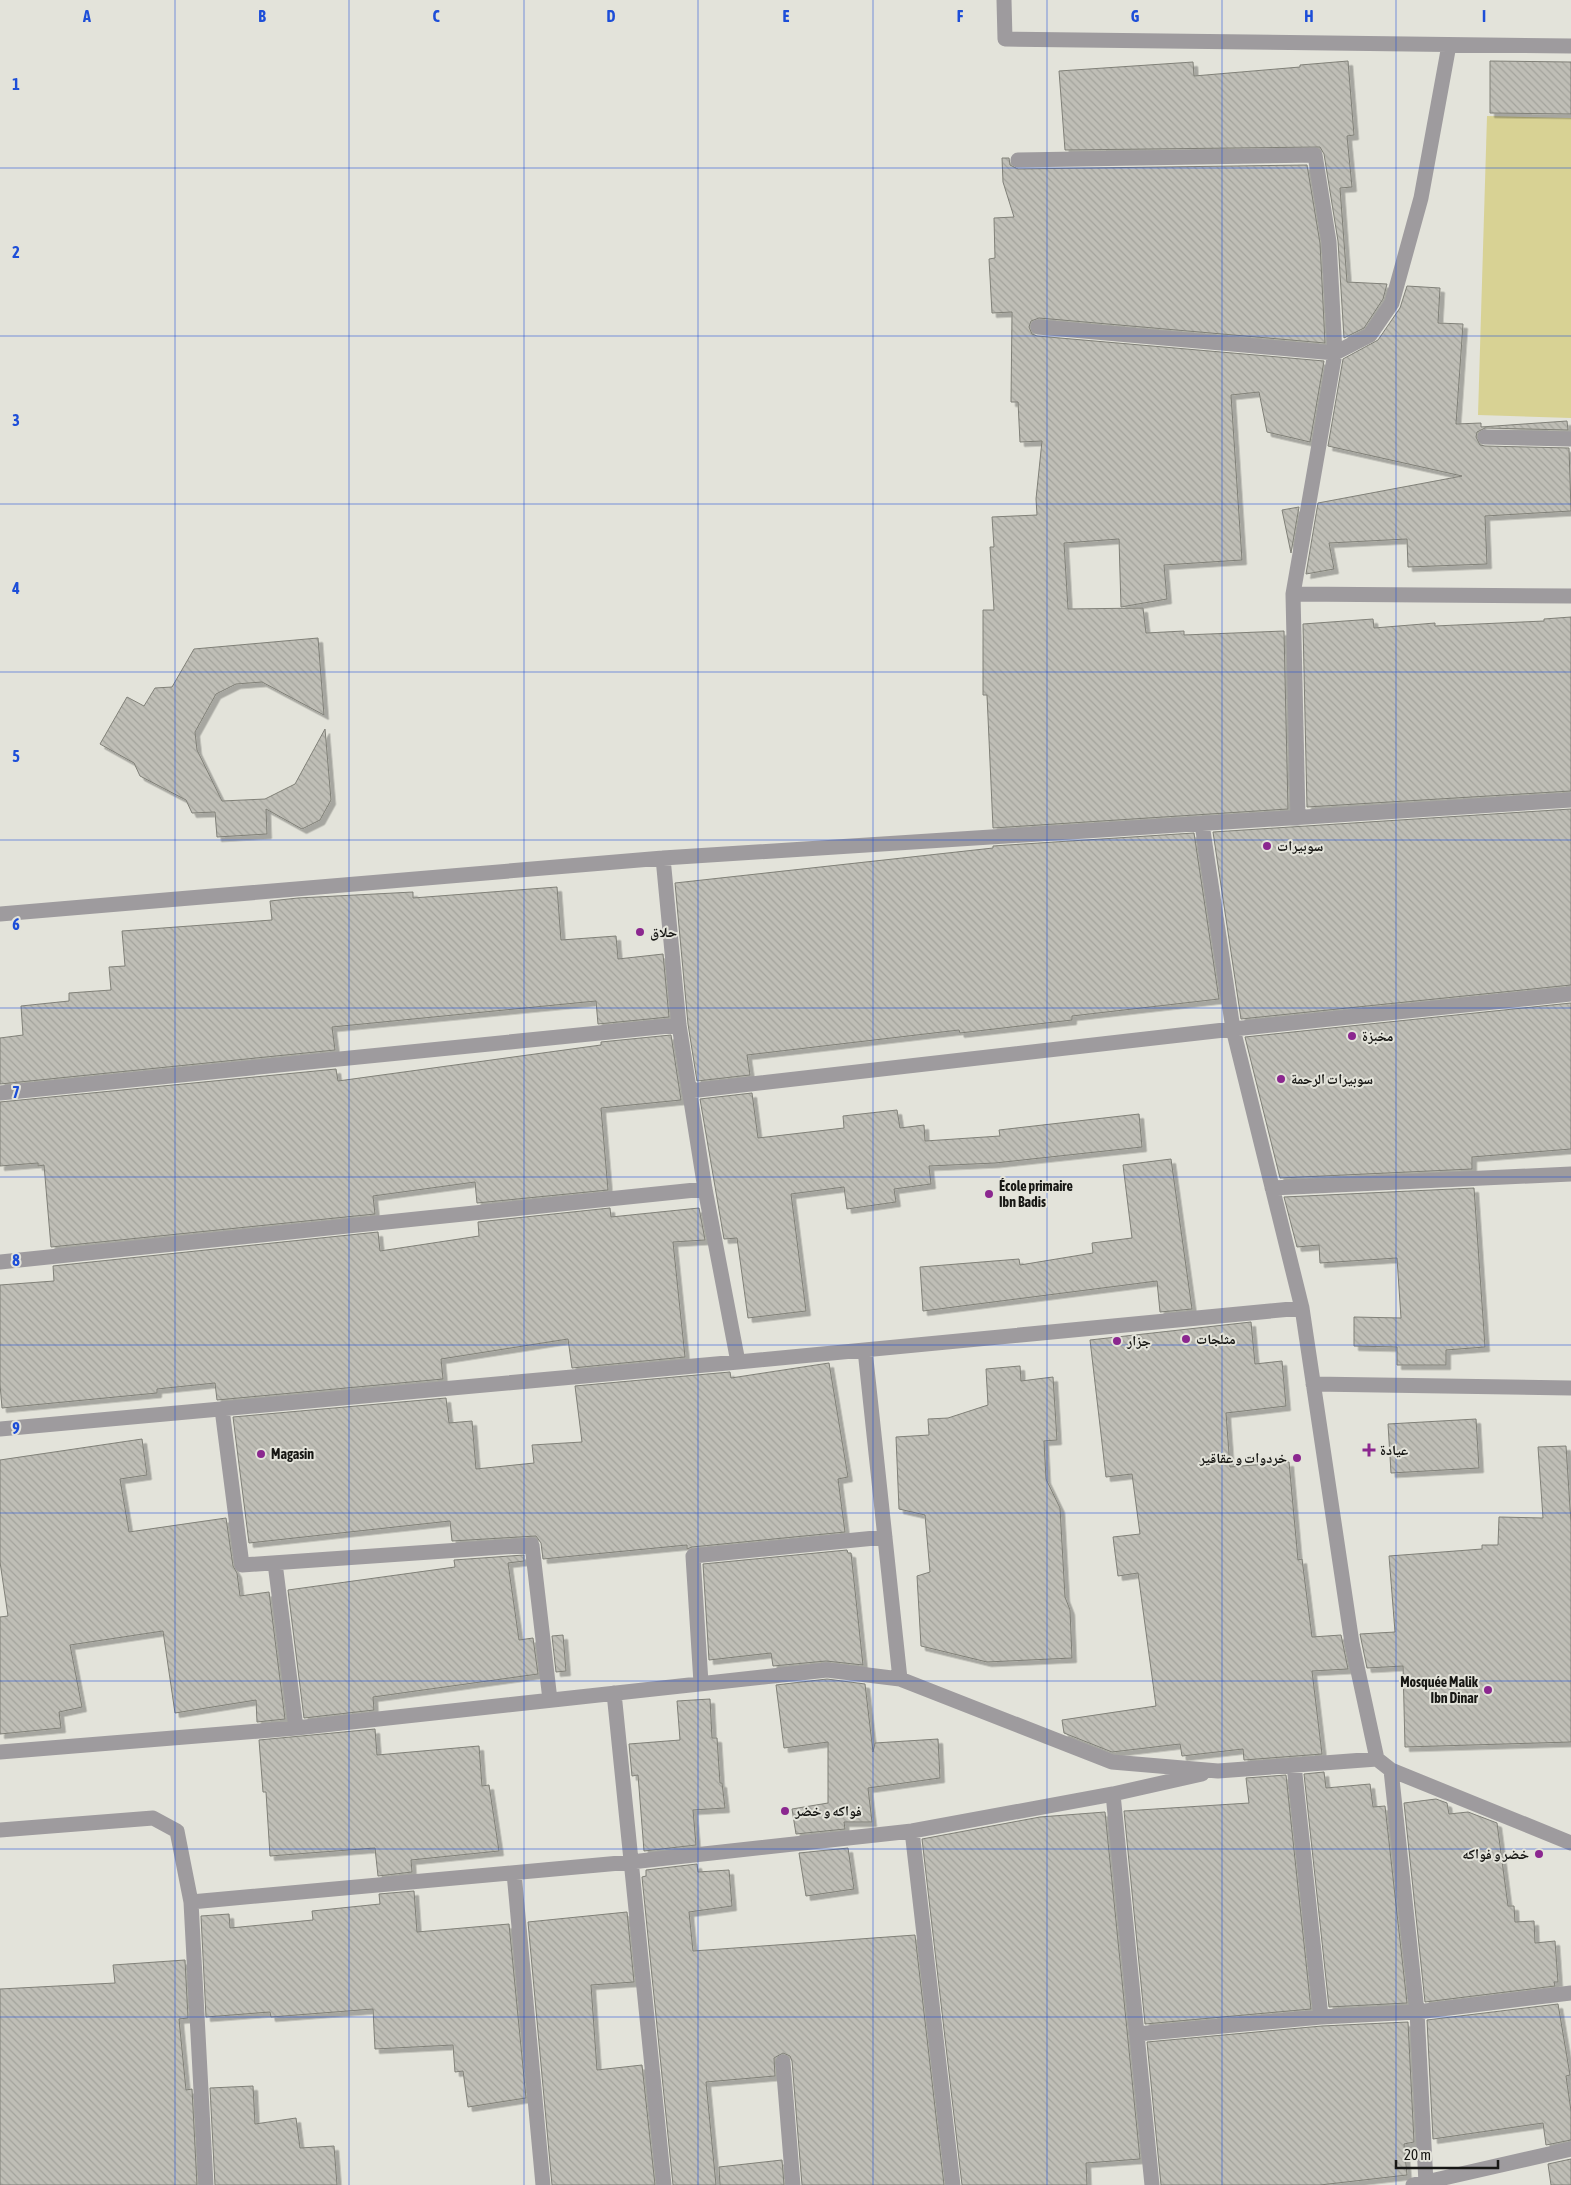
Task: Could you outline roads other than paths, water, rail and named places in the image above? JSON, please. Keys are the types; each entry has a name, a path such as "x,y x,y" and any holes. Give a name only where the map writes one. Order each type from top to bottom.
{"street":[{"path":"1004,0 1005,39 1571,46"},
{"path":"1038,327 1336,352 1370,334 1392,302 1421,198 1449,44"},
{"path":"1018,160 1315,155 1329,242 1336,352 1293,594 1298,818"},
{"path":"1485,437 1571,439"},
{"path":"1293,594 1571,596"},
{"path":"0,914 663,858 1571,800"},
{"path":"1202,824 1233,1029 1302,1308 1352,1643 1377,1759 1391,1770 1571,1843"},
{"path":"663,858 679,1024 689,1092 705,1189 738,1362"},
{"path":"689,1092 1233,1029 1571,994"},
{"path":"0,1093 679,1024"},
{"path":"1272,1188 1571,1174"},
{"path":"0,1262 705,1189"},
{"path":"0,1429 738,1362 1302,1308"},
{"path":"866,1350 900,1679"},
{"path":"1313,1384 1571,1388"},
{"path":"222,1409 242,1565 532,1545 550,1700"},
{"path":"701,1684 693,1556 885,1537"},
{"path":"275,1562 296,1728"},
{"path":"0,1752 296,1728 828,1670 900,1679 1112,1762 1218,1771"},
{"path":"614,1693 664,2185"},
{"path":"191,1902 631,1862 912,1831 1113,1794 1218,1771 1377,1759"},
{"path":"1294,1765 1321,2017"},
{"path":"1391,1770 1417,2012 1420,2184 1571,2149"},
{"path":"1113,1794 1152,2185"},
{"path":"0,1830 153,1818 177,1831 191,1902 206,2185"},
{"path":"912,1831 953,2185"},
{"path":"514,1873 543,2185"},
{"path":"1137,2034 1321,2017 1417,2012 1571,1993"},
{"path":"783,2062 793,2185"}],"place":[{"name":"سوبيرات","path":"1267,846"},
{"name":"حلاق","path":"640,932"},
{"name":"مخبزة","path":"1352,1036"},
{"name":"سوبيرات الرحمة","path":"1281,1079"},
{"name":"École primaire Ibn Badis","path":"989,1194"},
{"name":"مثلجات","path":"1186,1339"},
{"name":"جزار","path":"1117,1341"},
{"name":"عيادة","path":"1369,1450"},
{"name":"Magasin","path":"261,1454"},
{"name":"خردوات و عقاقير","path":"1297,1458"},
{"name":"Mosquée Malik Ibn Dinar","path":"1488,1690"},
{"name":"فواكه و خضر","path":"785,1811"},
{"name":"خضر و فواكه","path":"1539,1854"}]}
